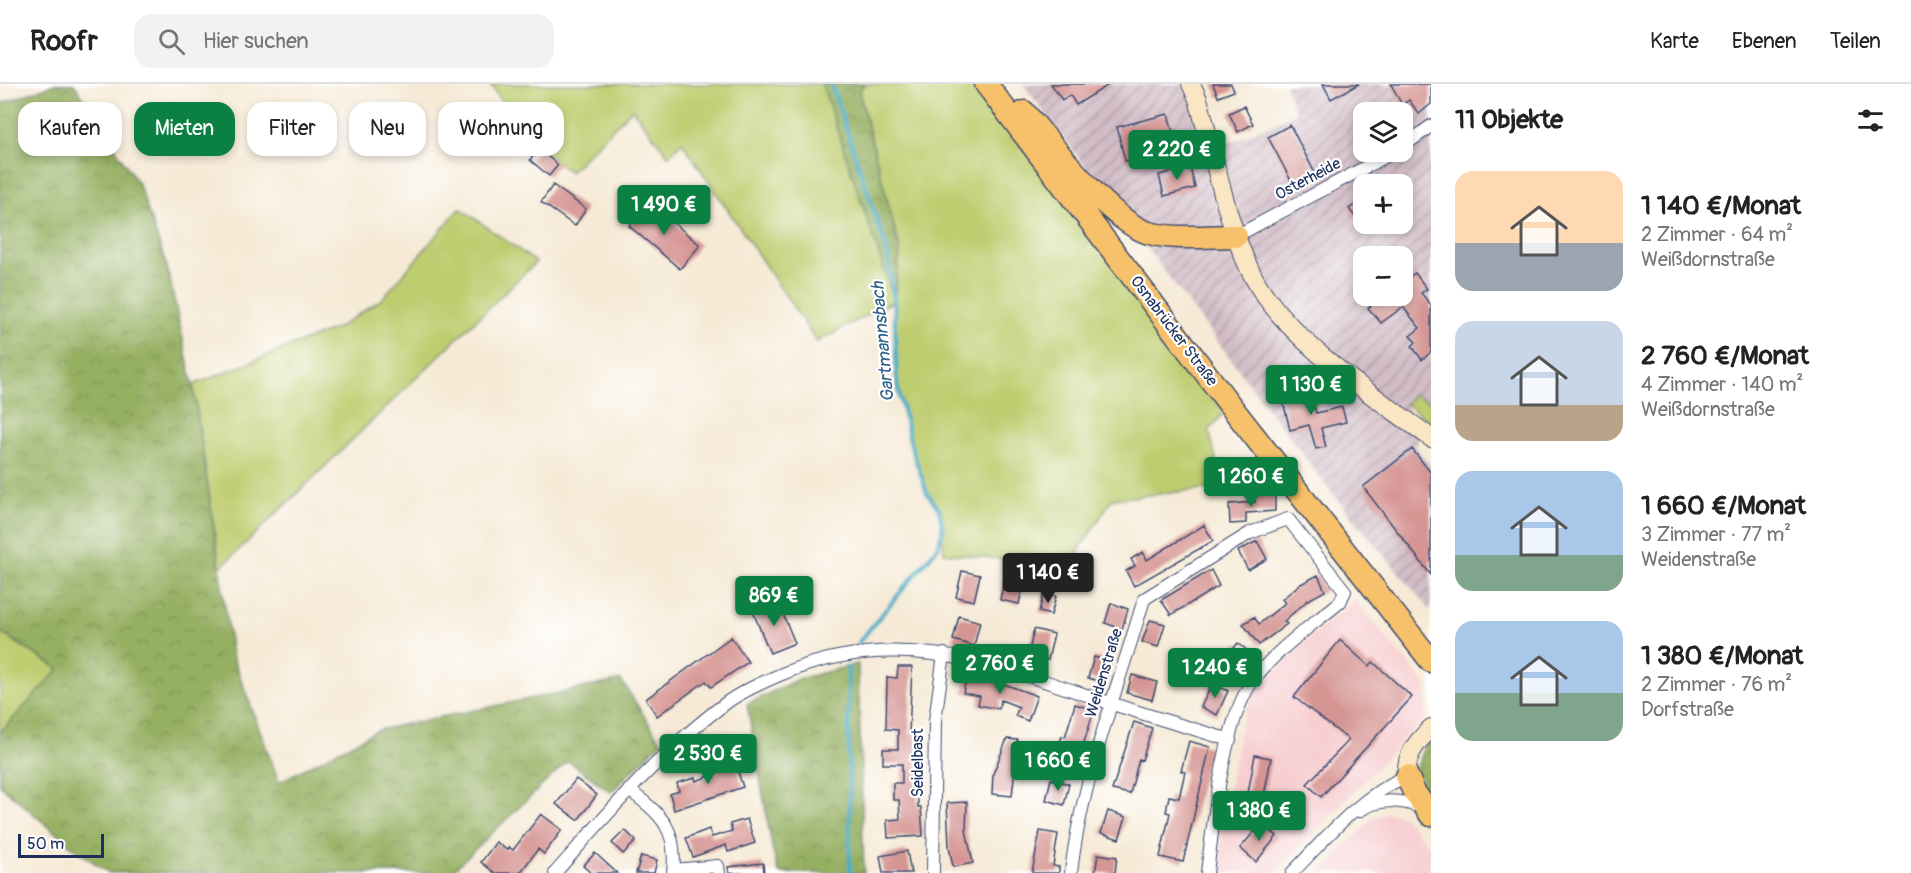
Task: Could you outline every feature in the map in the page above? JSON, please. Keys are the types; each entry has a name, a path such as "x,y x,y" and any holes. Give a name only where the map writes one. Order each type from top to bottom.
{"highway":[{"name":"Osnabrücker Straße","path":"986,84 1233,409 1431,661"},
{"name":"Osnabrücker Straße","path":"1002,84 1431,641"},
{"path":"1023,110 1116,215 1149,233 1236,236"},
{"path":"1407,776 1413,792 1428,812"}],"street":[{"path":"1191,84 1198,99 1236,236 1258,284 1288,326 1366,391 1431,438"},
{"path":"1413,139 1431,126"},
{"name":"Osterheide","path":"1236,236 1376,162"},
{"name":"Weidenstraße","path":"1071,873 1075,839 1086,794 1144,599 1250,533 1288,519 1345,591 1340,602 1272,658 1251,683 1236,714 1207,873"},
{"path":"555,873 629,790 668,752 727,702 763,683 810,663 865,651 944,654 988,664 1230,740"},
{"name":"Seidelbast","path":"933,873 935,721 944,654"},
{"path":"1292,873 1336,827 1378,790 1407,776 1406,765 1410,752 1431,728"},
{"path":"629,790 656,811 674,841 673,871 718,866 719,873"},
{"path":"1336,827 1364,807 1387,801 1407,802 1428,812"}],"shaded area":[{"path":"1023,84 1181,84 1191,100 1207,153 1296,113 1285,84 1431,84 1431,403 1415,394 1406,404 1418,442 1415,446 1431,467 1431,611 1331,492"},
{"path":"1355,600 1426,685 1426,717 1275,873 1217,873 1226,802 1242,723 1253,694 1308,638"},
{"path":"1391,812 1404,818 1431,848 1431,873 1319,873 1373,818"}],"green space":[{"path":"55,84 74,84 86,102 18,102 18,156 120,156 139,185 167,267 193,385 232,655 279,782 378,730 621,680 661,742 611,792 568,761 450,873 109,873 72,847 0,785 0,733 59,669 0,632 0,104"},
{"path":"490,84 822,84 894,298 900,250 859,91 864,84 976,84 1225,411 1209,431 1223,487 1112,499 1069,566 944,553 939,509 927,493 912,449 897,384 894,301 817,342 682,142 669,156 632,109 570,172 549,156 564,156 564,102 502,102"},
{"path":"822,84 864,84 859,92 900,250 894,300"},
{"path":"460,208 536,262 220,568 193,385 339,327 382,299"},
{"path":"1414,394 1431,403 1431,422 1406,404"},
{"path":"0,632 59,669 0,733"},
{"path":"858,664 864,873 779,873 773,852 747,704 798,679"},
{"path":"1431,740 1431,798 1416,770 1425,746"}],"building":[{"path":"1051,84 1110,84 1076,105 1070,95 1062,100"},
{"path":"1213,84 1231,84 1234,91 1218,97"},
{"path":"1323,84 1359,84 1331,99"},
{"path":"1391,84 1431,84 1431,104 1419,114 1413,102 1409,100 1400,102"},
{"path":"1244,106 1253,124 1238,132 1229,113"},
{"path":"1168,114 1177,147 1125,161 1117,127"},
{"path":"1290,125 1317,177 1295,188 1268,137"},
{"path":"533,156 547,156 558,165 549,176 530,160"},
{"path":"1190,167 1195,188 1164,196 1159,175"},
{"path":"553,185 586,209 575,226 541,202"},
{"path":"649,202 700,245 680,269 629,226"},
{"path":"1415,273 1427,289 1421,293 1431,305 1431,352 1422,360 1412,346 1416,342 1410,336 1420,328 1403,307 1381,323 1368,308 1371,306 1413,306 1413,274"},
{"path":"1310,390 1316,413 1342,407 1346,422 1321,428 1326,447 1316,449 1309,425 1290,430 1282,397"},
{"path":"1412,449 1431,473 1431,575 1363,487"},
{"path":"1275,494 1275,511 1246,513 1246,523 1230,524 1229,504 1255,502 1255,495"},
{"path":"1204,525 1213,541 1134,586 1126,571 1135,566 1131,559 1143,552 1147,560"},
{"path":"1257,541 1267,559 1248,570 1238,551"},
{"path":"1211,570 1219,586 1171,615 1161,600"},
{"path":"962,571 980,575 974,601 956,597"},
{"path":"1318,575 1325,591 1308,600 1284,621 1287,624 1259,645 1243,624 1254,617 1259,624 1285,603 1282,599 1299,585"},
{"path":"1004,581 1023,585 1019,604 1000,600"},
{"path":"1044,593 1056,596 1051,615 1039,612"},
{"path":"778,602 795,643 770,653 753,612"},
{"path":"1111,603 1128,609 1122,629 1105,623"},
{"path":"959,616 980,622 974,646 953,640"},
{"path":"1150,620 1165,624 1158,647 1142,642"},
{"path":"1034,629 1054,634 1048,660 1028,655"},
{"path":"731,637 748,662 711,687 706,681 657,716 646,699"},
{"path":"1340,640 1369,666 1373,662 1412,697 1321,797 1307,784 1349,740 1294,697"},
{"path":"1238,643 1253,655 1236,676 1221,664"},
{"path":"1094,657 1111,662 1105,683 1088,678"},
{"path":"898,667 912,667 909,734 917,734 918,807 921,807 923,836 888,838 887,820 900,819 899,800 893,800 893,783 902,783 902,764 883,764 883,749 898,749 898,730 886,729 887,677 897,678"},
{"path":"967,675 1004,682 1004,684 1037,696 1028,721 1015,716 1019,707 1001,700 999,709 978,705 980,696 963,693"},
{"path":"1132,675 1157,682 1152,700 1127,693"},
{"path":"1212,684 1228,691 1217,715 1201,707"},
{"path":"1075,704 1094,710 1077,765 1055,758 1062,736 1065,737"},
{"path":"1134,722 1152,728 1142,760 1139,759 1130,794 1112,790"},
{"path":"1007,739 1018,740 1012,796 992,794 993,774"},
{"path":"1189,741 1210,747 1183,862 1160,857 1170,813 1166,812 1169,796 1179,798 1185,772 1181,771"},
{"path":"1255,755 1271,758 1262,807 1246,804"},
{"path":"733,757 743,787 674,810 670,794 679,791 677,783 695,778 696,781 718,773 715,763"},
{"path":"576,779 597,795 578,820 556,804"},
{"path":"1051,779 1069,784 1064,805 1046,800"},
{"path":"967,802 966,830 973,863 953,867 949,846 947,803"},
{"path":"1108,811 1126,817 1119,839 1101,833"},
{"path":"541,814 562,830 544,854 538,849 520,873 495,873 481,862 496,842 507,850 509,847 513,850"},
{"path":"747,819 755,843 728,852 726,845 693,857 686,838 709,829 712,837 732,831 730,824"},
{"path":"1262,823 1277,836 1256,862 1240,848"},
{"path":"625,830 636,841 623,854 612,843"},
{"path":"1040,831 1058,834 1053,866 1059,867 1059,873 1032,873"},
{"path":"907,851 911,873 883,873 880,856"},
{"path":"595,853 617,873 591,873 583,866"},
{"path":"1098,854 1117,857 1115,873 1095,873"},
{"path":"641,856 657,860 654,873 636,873"},
{"path":"763,863 764,873 729,873 728,867"}],"waterway":[{"name":"Gartmannsbach","path":"831,84 887,250 894,300 897,384 912,449 927,493 939,509 943,529 938,547 859,642"},
{"name":"Gartmannsbach","path":"848,667 850,873"}]}
